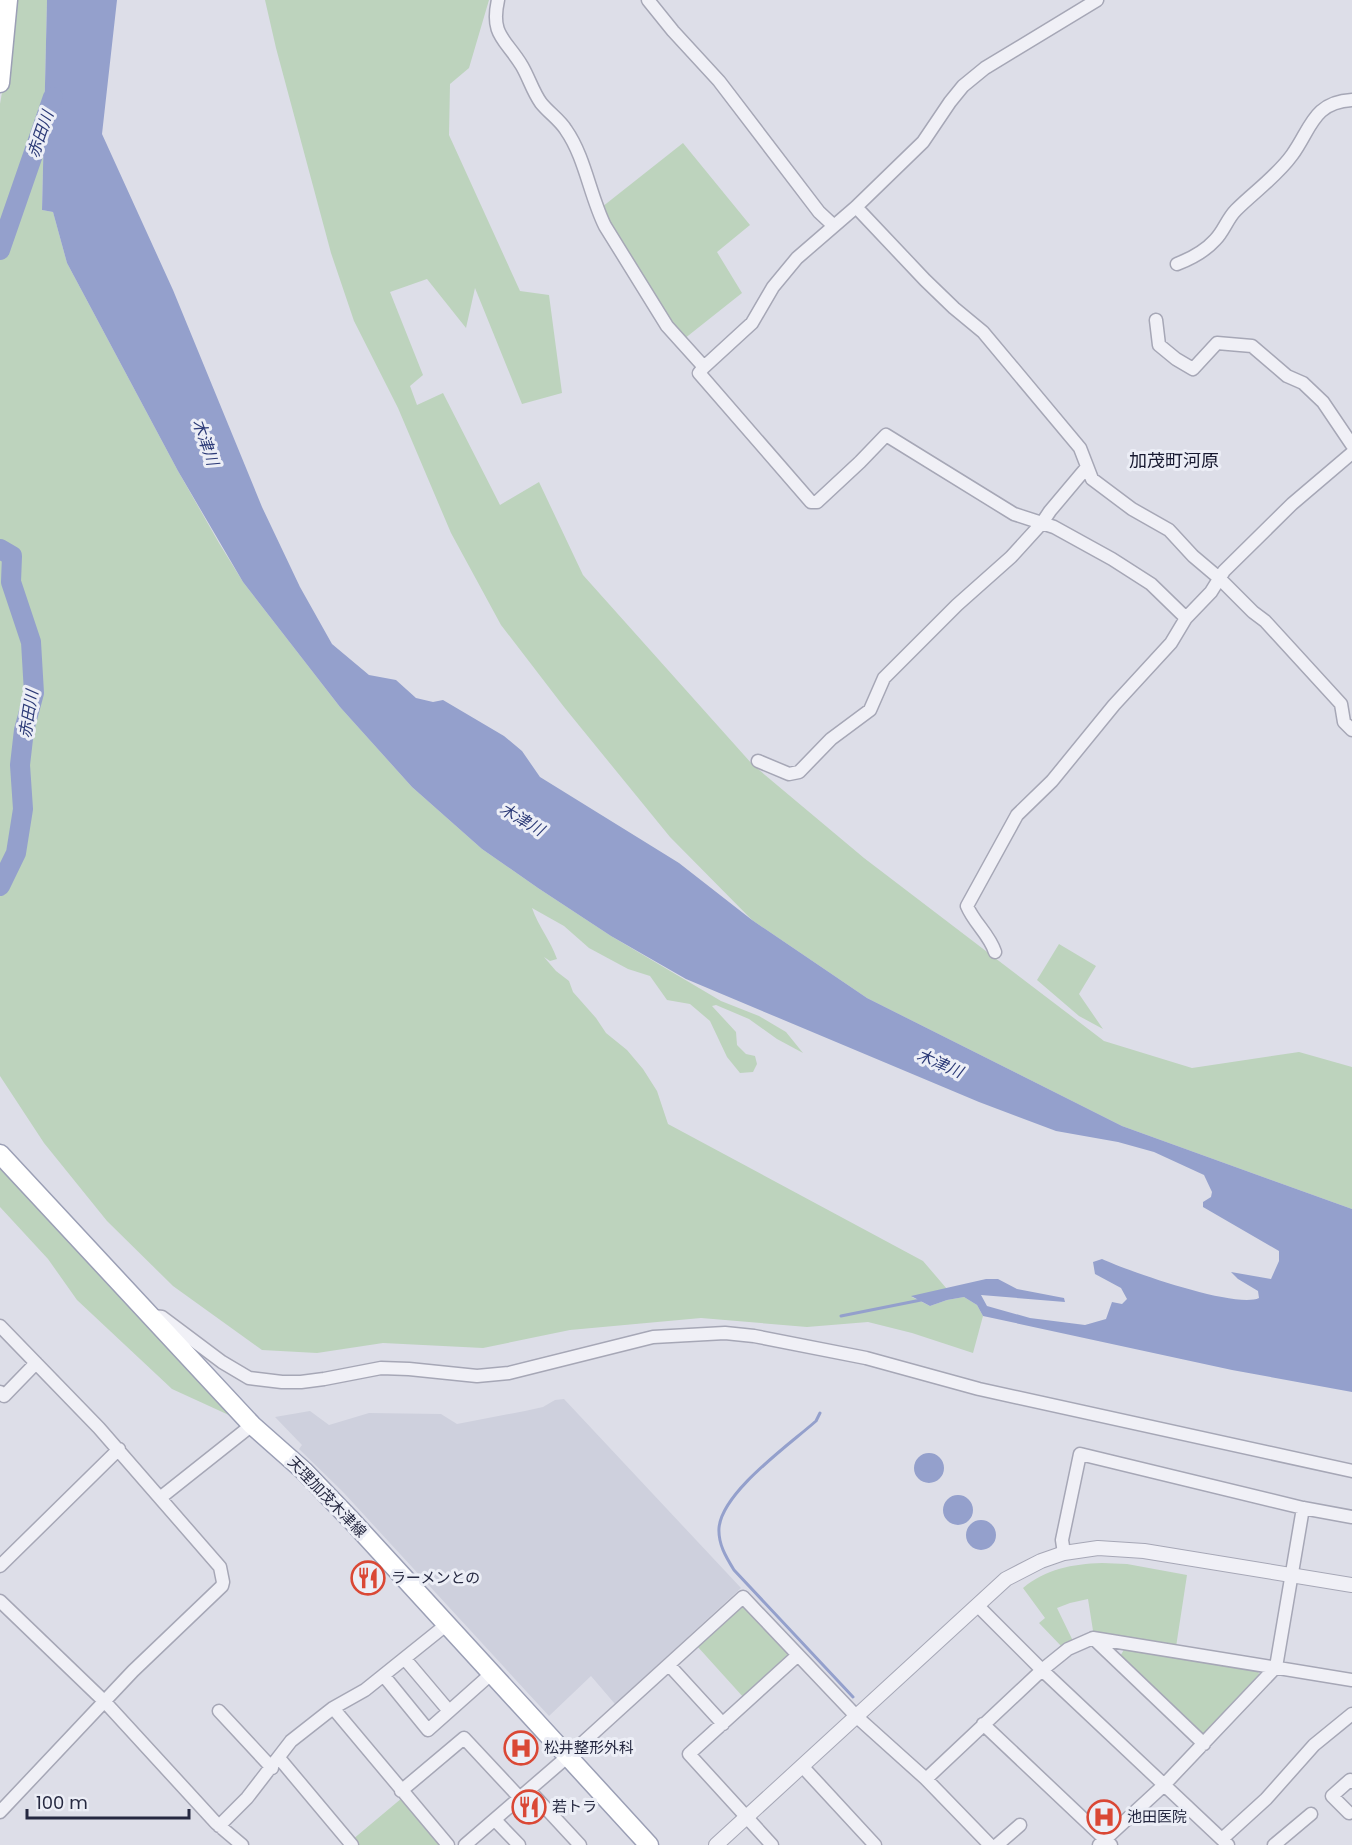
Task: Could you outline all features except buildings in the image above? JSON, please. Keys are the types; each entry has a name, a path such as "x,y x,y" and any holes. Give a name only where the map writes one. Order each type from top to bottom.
{"main road":[{"path":"0,83 8,0"},
{"name":"天理加茂木津線","path":"0,1154 252,1425 304,1472 352,1521 649,1845"}],"street":[{"path":"498,0 494,15 498,33 522,66 541,103 567,131 604,225 667,326 704,367"},
{"path":"648,0 719,81 819,212 834,226"},
{"path":"1097,0 974,76 950,102 923,142 856,207 797,258 773,287 752,323 699,373 811,502 817,502 886,435 1014,514 1054,527 1112,559 1150,584 1186,618"},
{"path":"1177,264 1188,260 1215,240 1228,219 1292,155 1313,118 1325,108 1340,101 1352,100"},
{"path":"856,207 925,280 983,332 1080,448 1092,479 1132,509 1170,530 1193,556 1265,621 1341,704 1344,722 1352,730"},
{"path":"1156,320 1159,345 1193,369 1217,343 1252,346 1287,376 1303,383 1323,402 1352,445"},
{"path":"995,952 992,942 971,916 967,906 1017,815 1052,781 1114,705 1171,643 1186,618 1210,592 1219,578 1292,504 1352,453"},
{"path":"758,761 789,774 799,772 831,739 870,710 884,678 957,605 1011,557 1087,467"},
{"path":"152,1316 162,1317 222,1362 249,1378 282,1382 324,1379 381,1368 477,1376 498,1374 653,1337 725,1334 754,1336 866,1358 979,1389 1352,1471"},
{"path":"0,1326 119,1449 220,1567 224,1582 133,1671 0,1812"},
{"path":"0,1392 4,1396 36,1363"},
{"path":"160,1498 252,1425"},
{"path":"0,1566 119,1449"},
{"path":"1064,1554 1062,1540 1080,1454 1303,1508 1352,1517"},
{"path":"983,1724 1105,1843 1204,1744 1276,1667 1303,1508"},
{"path":"716,1845 1006,1580 1041,1561 1098,1548 1144,1551 1352,1585"},
{"path":"465,1845 567,1757 743,1598 857,1717 926,1779 985,1843"},
{"path":"0,1601 105,1702 219,1826 242,1845"},
{"path":"978,1606 1163,1786 1225,1842 1314,1745 1352,1714"},
{"path":"219,1826 247,1798 291,1741 333,1708 384,1676 446,1626"},
{"path":"1093,1638 1204,1744"},
{"path":"926,1779 1042,1670 1068,1649 1093,1638 1352,1680"},
{"path":"772,1845 690,1754 798,1655"},
{"path":"405,1659 449,1711"},
{"path":"669,1665 723,1724"},
{"path":"384,1676 428,1730 491,1674"},
{"path":"333,1708 448,1845"},
{"path":"219,1711 275,1763 352,1845"},
{"path":"401,1791 464,1738 580,1845"},
{"path":"802,1766 875,1845"},
{"path":"1349,1813 1332,1796 1350,1780 1352,1782"},
{"path":"1274,1845 1311,1814"},
{"path":"495,1820 519,1845"},
{"path":"997,1845 1020,1825"}],"shaded area":[{"path":"564,1399 741,1588 615,1704 591,1676 549,1716 343,1492 299,1449 302,1445 275,1417 310,1411 329,1425 369,1413 441,1414 457,1424 543,1407 555,1400"}],"green space":[{"path":"12,0 47,0 42,210 53,212 67,263 178,471 243,582 340,707 412,787 482,849 611,936 721,1001 759,1016 786,1032 803,1053 777,1039 749,1019 716,1005 712,1006 736,1032 737,1045 746,1054 755,1056 757,1064 753,1072 740,1073 727,1057 710,1021 690,1004 667,1000 650,976 628,969 589,948 564,926 532,908 557,959 550,961 544,957 569,981 573,992 606,1033 627,1050 643,1069 657,1091 668,1124 923,1261 947,1289 912,1297 930,1306 964,1297 977,1305 983,1316 973,1353 912,1333 868,1322 807,1327 701,1318 570,1330 483,1348 383,1343 317,1353 262,1350 173,1286 107,1221 44,1143 0,1076 0,104 9,52"},
{"path":"265,0 489,0 469,68 450,84 449,135 520,291 549,295 562,393 522,404 475,288 466,328 427,279 390,292 423,375 410,386 417,405 443,393 500,505 539,482 583,575 752,764 864,858 1104,1041 1192,1068 1299,1052 1352,1067 1352,1209 1122,1126 867,998 752,920 670,837 564,707 501,625 451,533 398,408 354,321 331,253"},
{"path":"683,143 750,225 717,252 742,293 684,339 670,324 607,222 602,207"},
{"path":"1059,944 1096,966 1079,994 1103,1029 1079,1016 1037,980"},
{"path":"0,1168 231,1416 172,1389 77,1300 48,1259 0,1207"},
{"path":"1102,1563 1127,1564 1187,1575 1176,1647 1094,1637 1088,1599 1057,1608 1073,1641 1063,1648 1039,1623 1045,1618 1023,1588 1050,1572"},
{"path":"743,1605 790,1654 744,1698 697,1646"},
{"path":"1125,1648 1257,1668 1260,1677 1207,1736 1202,1735 1119,1658"},
{"path":"402,1798 442,1845 357,1845 352,1840"}],"water":[{"name":"木津川","path":"47,0 117,0 102,134 173,290 262,507 300,587 332,644 369,675 396,680 416,698 433,702 443,700 504,736 522,751 540,777 679,863 752,920 867,998 1122,1126 1352,1209 1352,1392 1232,1370 983,1316 977,1305 964,1297 930,1306 911,1296 986,1279 998,1279 1017,1289 1064,1298 1065,1302 981,1295 987,1306 1030,1318 1085,1325 1106,1319 1112,1302 1122,1304 1127,1299 1121,1288 1095,1274 1093,1262 1102,1259 1134,1272 1206,1294 1247,1300 1259,1298 1258,1291 1231,1272 1271,1279 1279,1261 1279,1251 1203,1207 1203,1202 1211,1197 1212,1192 1204,1175 1154,1152 1118,1142 1056,1131 979,1102 686,979 611,936 482,849 412,787 340,707 243,582 178,471 67,263 53,212 42,210"},
{"path":"929,1453 939,1458 944,1468 939,1478 929,1483 919,1478 914,1468 919,1458"},
{"path":"958,1495 968,1500 973,1510 968,1520 958,1525 948,1520 943,1510 948,1500"},
{"path":"981,1520 987,1521 995,1529 995,1541 987,1549 981,1550 975,1549 967,1541 966,1535 967,1529 975,1521"}],"waterway":[{"name":"赤田川","path":"0,250 53,97"},
{"name":"赤田川","path":"0,549 12,556 11,582 31,642 34,693 24,730 20,765 23,809 16,853 0,886"},
{"path":"841,1316 921,1300"},
{"path":"820,1413 816,1421 758,1470 732,1499 723,1514 719,1534 723,1550 734,1570 853,1697"}],"place":[{"name":"ラーメンとの","path":"368,1578"},
{"name":"松井整形外科","path":"521,1748"},
{"name":"若トラ","path":"529,1807"},
{"name":"池田医院","path":"1104,1817"}],"district":[{"name":"加茂町河原","path":"1174,461"}]}
